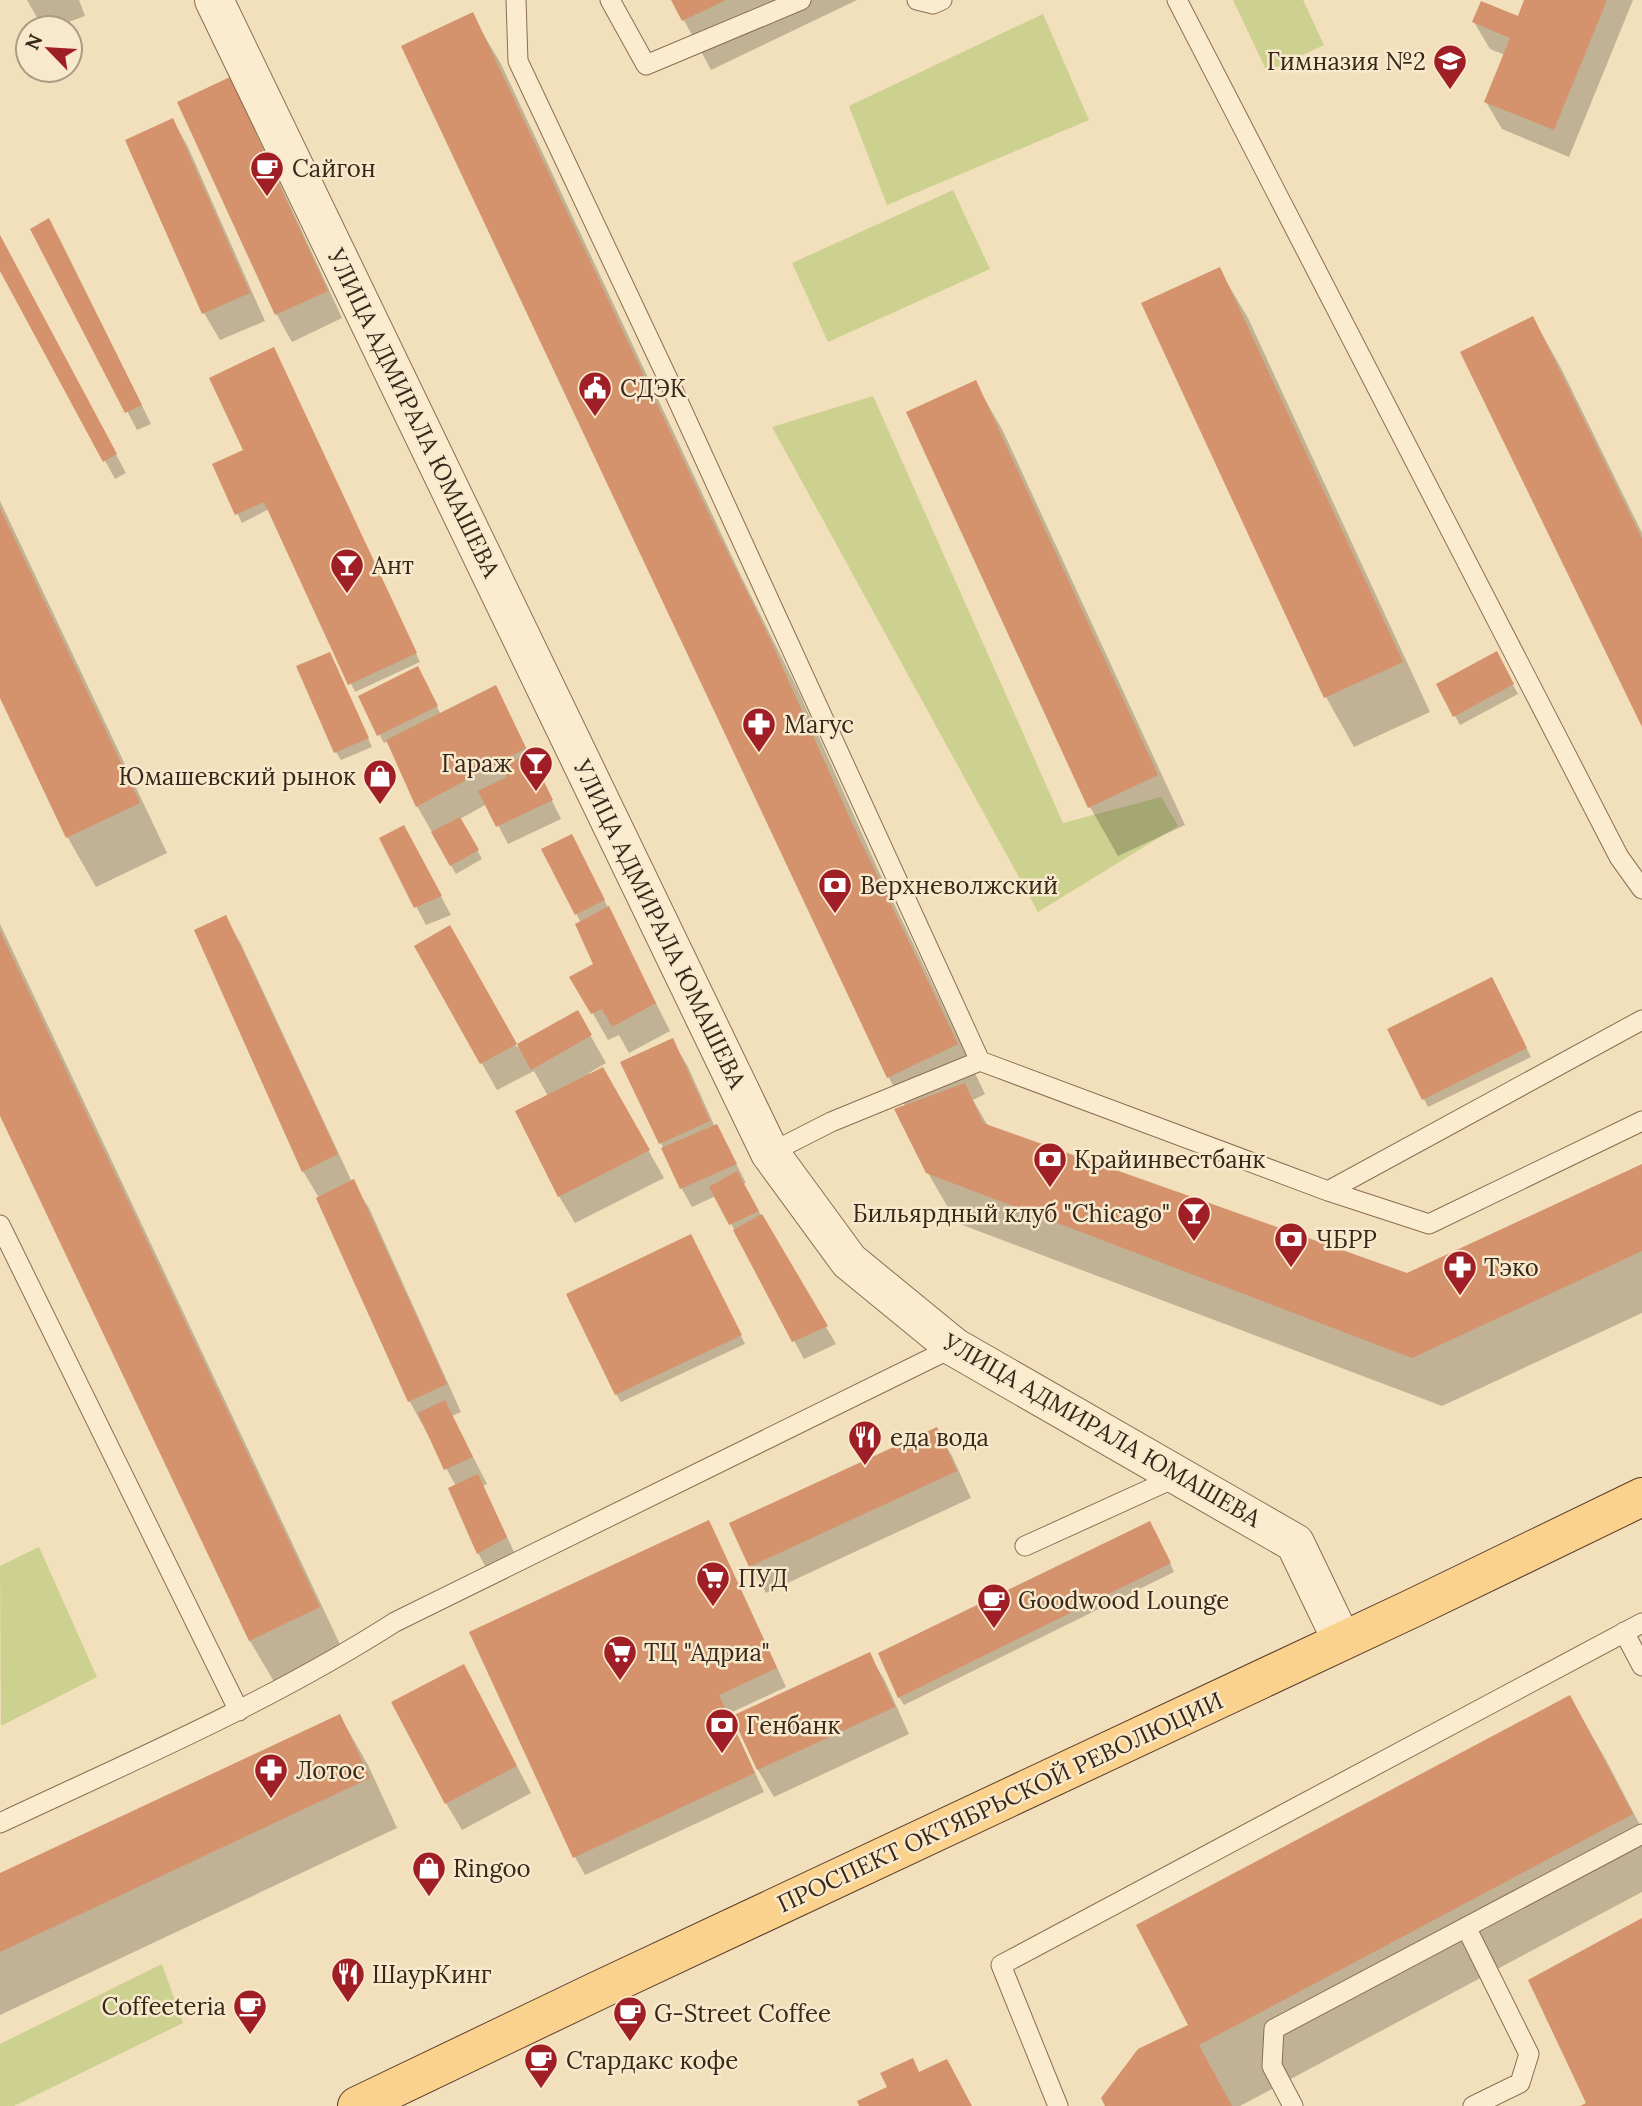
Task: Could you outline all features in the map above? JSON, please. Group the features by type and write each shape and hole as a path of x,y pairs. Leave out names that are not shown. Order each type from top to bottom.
{"main road":[{"name":"ПРОСПЕКТ ОКТЯБРЬСКОЙ РЕВОЛЮЦИИ","path":"358,2106 1642,1497"}],"street":[{"name":"УЛИЦА АДМИРАЛА ЮМАШЕВА","path":"214,0 770,1153 849,1261 954,1347 1295,1543 1342,1641"}],"lane":[{"path":"516,0 517,61 667,377 980,1061"},
{"path":"610,0 646,65 801,0"},
{"path":"917,0 933,4 942,0"},
{"path":"1177,0 1619,857 1642,889"},
{"path":"1328,1191 1642,1020"},
{"path":"770,1153 831,1122 980,1061 1328,1191 1429,1224 1642,1121"},
{"path":"0,1225 239,1711"},
{"path":"0,1823 239,1711 352,1650 395,1622 954,1347"},
{"path":"1025,1546 1179,1476"},
{"path":"1058,2106 1001,1965 1642,1623"},
{"path":"1624,1632 1642,1666"},
{"path":"1293,2106 1272,2066 1274,2029 1642,1834"},
{"path":"1466,1927 1529,2054 1520,2083 1473,2106"}],"green space":[{"path":"1233,0 1303,0 1324,45 1267,72"},
{"path":"1043,14 1089,120 887,205 849,106"},
{"path":"953,190 990,269 828,342 792,263"},
{"path":"873,396 1063,823 1161,797 1178,826 1038,912 772,427"},
{"path":"39,1547 97,1677 1,1726 0,1566"},
{"path":"162,1964 183,2023 14,2106 0,2106 0,2044"}],"building":[{"path":"671,0 726,0 682,21"},
{"path":"1524,0 1607,0 1554,130 1484,102 1510,38 1472,22 1481,1 1518,16"},
{"path":"473,12 958,1044 887,1078 401,46"},
{"path":"230,77 328,291 275,315 177,102"},
{"path":"173,118 250,293 202,314 125,140"},
{"path":"49,218 142,405 125,413 30,229"},
{"path":"0,235 117,454 103,462 0,271"},
{"path":"1220,267 1403,662 1324,698 1141,303"},
{"path":"1533,316 1642,539 1642,727 1460,352"},
{"path":"274,347 417,653 348,685 264,502 235,515 212,464 243,450 209,378"},
{"path":"976,380 1158,775 1088,808 906,412"},
{"path":"0,508 140,803 66,838 0,698"},
{"path":"1497,651 1514,684 1453,717 1436,684"},
{"path":"330,652 369,738 334,753 296,666"},
{"path":"418,666 438,706 377,736 358,696"},
{"path":"496,685 526,748 416,807 386,740"},
{"path":"530,753 553,800 496,827 478,791 507,777 502,767"},
{"path":"460,817 479,850 450,866 431,832"},
{"path":"404,825 442,896 414,908 379,838"},
{"path":"572,834 605,900 575,915 541,849"},
{"path":"609,906 656,1003 612,1027 602,1009 591,1014 569,977 593,964 575,924"},
{"path":"226,915 338,1154 302,1172 194,930"},
{"path":"450,925 517,1044 480,1064 414,946"},
{"path":"0,931 320,1607 249,1641 0,1116"},
{"path":"1492,977 1527,1048 1422,1100 1387,1029"},
{"path":"578,1010 592,1035 531,1070 517,1044"},
{"path":"673,1038 710,1121 659,1144 620,1062"},
{"path":"603,1067 650,1150 558,1197 515,1111"},
{"path":"965,1083 983,1123 1407,1273 1642,1164 1642,1251 1412,1358 926,1173 894,1109"},
{"path":"717,1124 737,1164 680,1189 661,1148"},
{"path":"737,1171 759,1211 729,1225 709,1187"},
{"path":"354,1179 447,1384 408,1402 316,1198"},
{"path":"762,1214 828,1326 792,1342 733,1230"},
{"path":"691,1234 742,1335 615,1395 566,1294"},
{"path":"445,1400 473,1457 444,1470 418,1413"},
{"path":"937,1427 957,1471 749,1567 729,1523"},
{"path":"478,1474 507,1537 477,1554 448,1488"},
{"name":"ТЦ \"Адриа\"","path":"709,1520 777,1668 719,1695 755,1773 573,1858 469,1632"},
{"path":"1150,1521 1171,1563 898,1698 878,1653"},
{"path":"870,1652 895,1707 757,1770 732,1716"},
{"path":"464,1664 517,1766 445,1804 391,1702"},
{"path":"1570,1695 1633,1814 1199,2045 1232,2106 1105,2106 1101,2098 1138,2049 1188,2025 1136,1925"},
{"path":"340,1714 370,1778 0,1952 0,1873"},
{"path":"1642,1918 1642,2106 1580,2106 1586,2103 1528,1980"},
{"path":"913,2058 919,2072 947,2059 972,2106 859,2106 857,2101 887,2087 880,2073"}],"place":[{"name":"Гимназия №2","path":"1450,91"},
{"name":"Сайгон","path":"267,198"},
{"name":"СДЭК","path":"595,418"},
{"name":"Ант","path":"347,595"},
{"name":"Магус","path":"759,754"},
{"name":"Гараж","path":"536,793"},
{"name":"Юмашевский рынок","path":"380,806"},
{"name":"Верхневолжский","path":"835,915"},
{"name":"Крайинвестбанк","path":"1050,1189"},
{"name":"Бильярдный клуб \"Chicago\"","path":"1194,1243"},
{"name":"ЧБРР","path":"1291,1269"},
{"name":"Тэко","path":"1460,1297"},
{"name":"еда вода","path":"865,1467"},
{"name":"ПУД","path":"713,1608"},
{"name":"Goodwood Lounge","path":"994,1630"},
{"name":"ТЦ \"Адриа\"","path":"620,1682"},
{"name":"Генбанк","path":"722,1755"},
{"name":"Лотос","path":"271,1800"},
{"name":"Ringoo","path":"429,1898"},
{"name":"ШаурКинг","path":"348,2004"},
{"name":"Coffeeteria","path":"250,2036"},
{"name":"G-Street Coffee","path":"630,2043"},
{"name":"Стардакс кофе","path":"541,2090"}]}
